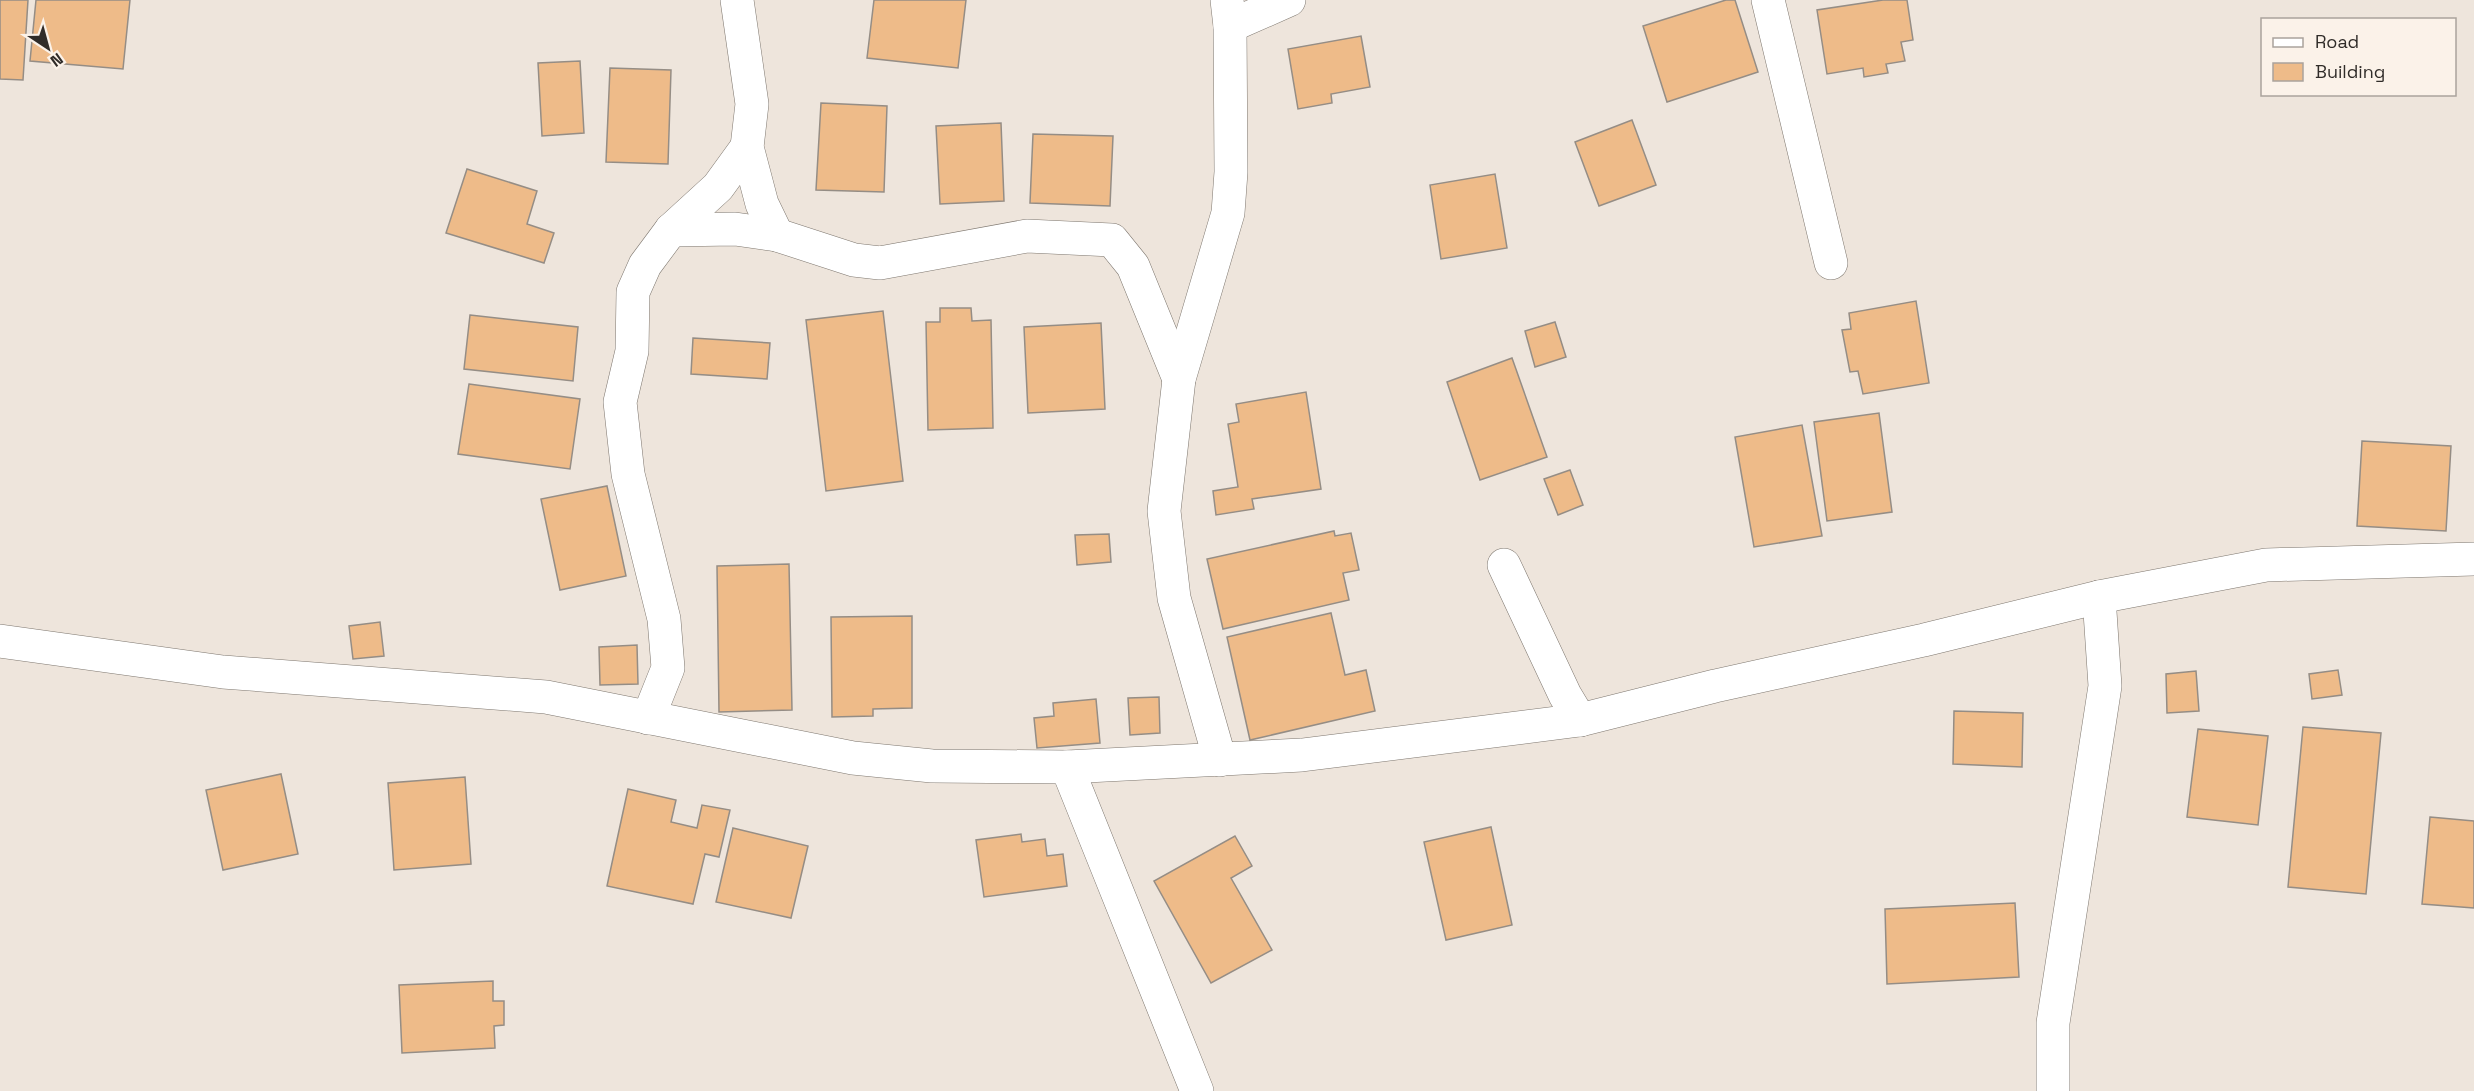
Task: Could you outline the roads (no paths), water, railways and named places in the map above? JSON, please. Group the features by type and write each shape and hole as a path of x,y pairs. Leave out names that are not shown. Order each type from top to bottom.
{"street":[{"path":"737,0 752,104 747,147 762,204 777,235"},
{"path":"1220,760 1174,597 1164,511 1179,379 1228,213 1231,172 1229,13 1289,0"},
{"path":"1768,0 1831,263"},
{"path":"648,718 668,668 664,619 628,474 620,402 632,351 633,292 645,265 670,230 718,187 747,147"},
{"path":"670,230 735,229 777,235 854,260 880,263 1027,236 1112,240 1133,266 1179,379"},
{"path":"0,641 222,672 546,697 854,758 932,766 1067,767 1302,755 1580,720 1715,686 1924,640 2099,597 2266,565 2474,560"},
{"path":"1504,565 1565,695 1580,720"},
{"path":"2053,1091 2053,1023 2105,686 2099,597"},
{"path":"1067,767 1197,1091"}]}
